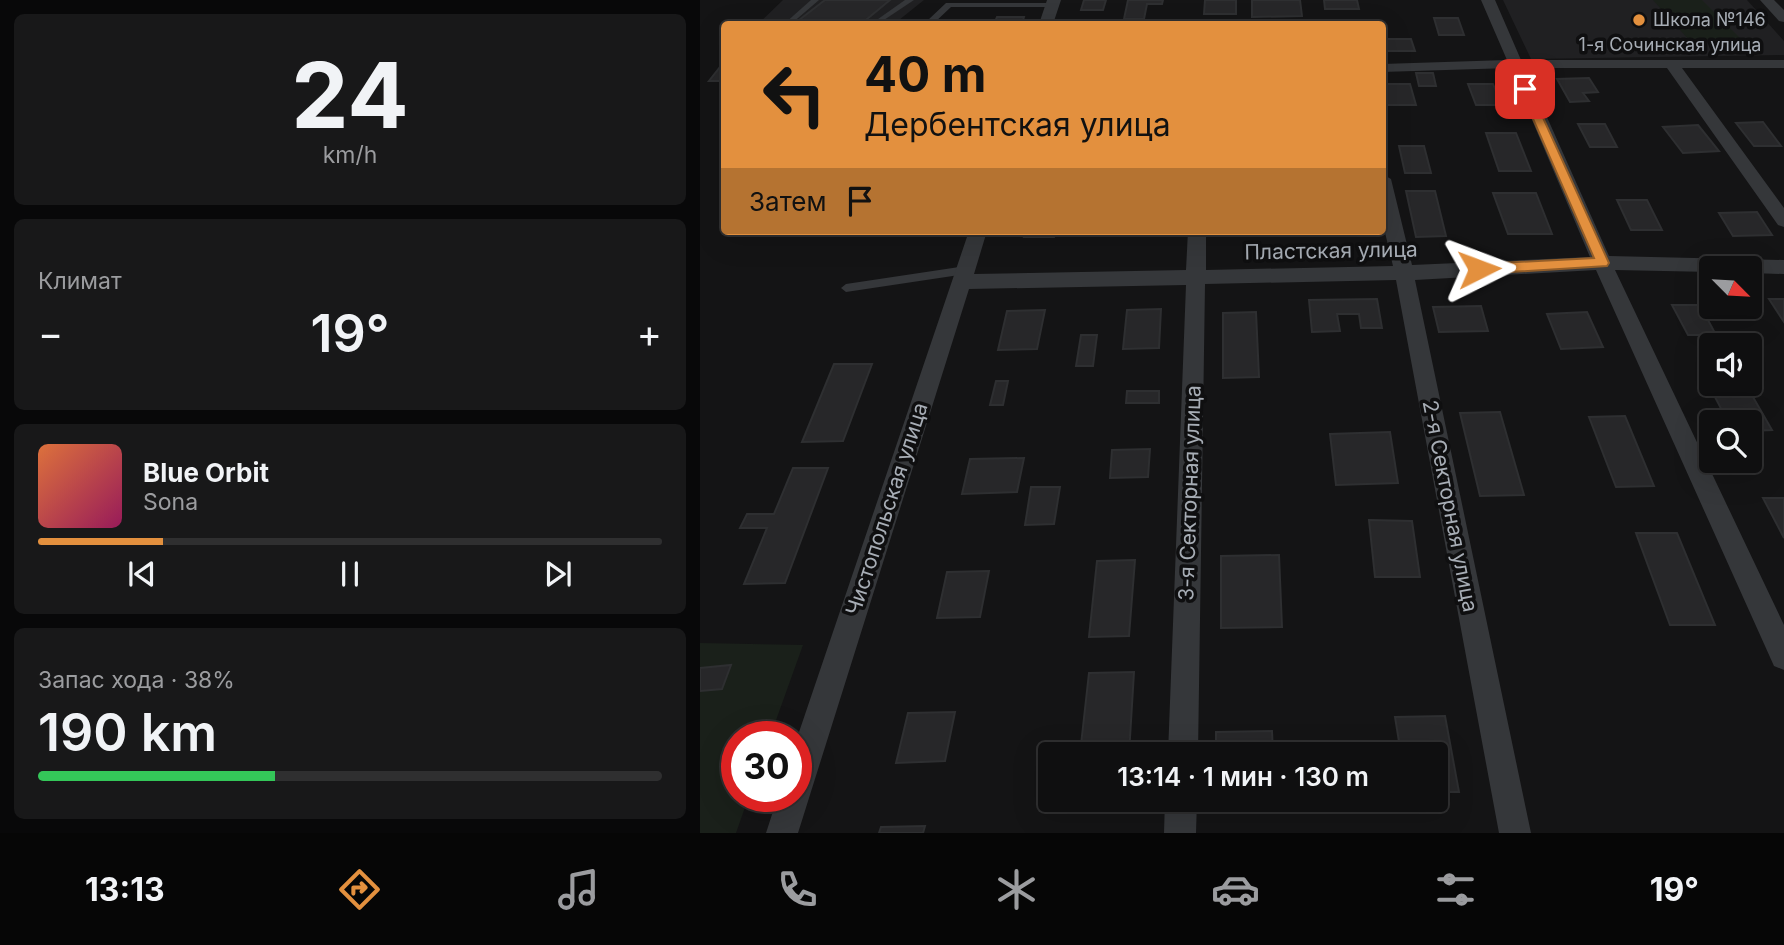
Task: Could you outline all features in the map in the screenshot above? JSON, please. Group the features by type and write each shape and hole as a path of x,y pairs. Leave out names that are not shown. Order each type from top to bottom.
{"street":[{"path":"1488,0 1602,263 1773,607 1784,656"},
{"path":"1767,0 1784,18"},
{"path":"1047,21 1053,3"},
{"name":"1-я Сочинская улица","path":"1386,68 1514,64 1784,64"},
{"path":"1672,65 1784,221"},
{"name":"2-я Секторная улица","path":"1386,196 1404,273 1515,833"},
{"name":"Чистопольская улица","path":"812,739 977,235"},
{"name":"3-я Секторная улица","path":"1183,742 1197,235"},
{"name":"Пластская улица","path":"964,276 1404,273 1602,263 1784,267"},
{"path":"782,833 788,812"},
{"path":"1180,833 1181,812"}],"lane":[{"path":"790,21 815,0"},
{"path":"878,21 910,0"},
{"path":"932,21 948,5 1053,3"},
{"path":"846,288 964,276"}],"shaded area":[{"path":"783,0 924,0 898,21 761,21"},
{"name":"Школа №146","path":"1503,0 1747,0 1784,41 1784,55 1531,59"},
{"path":"1653,0 1702,0 1740,38 1689,40"},
{"path":"700,643 803,645 776,721 721,721 721,812 743,812 736,833 700,833"}],"building":[{"path":"825,0 890,0 865,21 798,21"},
{"path":"1084,0 1106,0 1103,10 1081,10"},
{"path":"1128,0 1163,0 1162,4 1147,4 1144,19 1124,19"},
{"path":"1205,0 1236,0 1236,14 1204,14"},
{"path":"1252,0 1300,0 1302,16 1252,17"},
{"path":"1324,0 1357,0 1359,9 1325,9"},
{"path":"997,17 1024,17 1023,21 995,21"},
{"path":"1434,18 1458,18 1464,35 1439,35"},
{"path":"1386,39 1411,39 1415,51 1386,51"},
{"path":"721,66 721,81 709,81"},
{"path":"1416,73 1433,73 1436,86 1419,86"},
{"path":"1589,78 1598,92 1583,93 1589,101 1570,102 1557,79"},
{"path":"1386,84 1410,84 1416,105 1387,105"},
{"path":"1468,84 1493,84 1502,105 1476,105"},
{"path":"1763,122 1781,146 1754,146 1736,123"},
{"path":"1578,124 1605,124 1617,147 1590,147"},
{"path":"1698,125 1719,151 1683,153 1663,127"},
{"path":"1486,133 1516,133 1531,171 1499,171"},
{"path":"1399,146 1424,146 1431,173 1405,173"},
{"path":"1406,191 1435,191 1446,236 1416,237"},
{"path":"1493,193 1536,193 1552,234 1508,234"},
{"path":"1617,200 1647,200 1662,230 1631,230"},
{"path":"1757,212 1772,235 1733,236 1719,213"},
{"path":"1025,235 1054,235 1054,237 1024,237"},
{"path":"1377,299 1382,328 1361,328 1359,314 1337,314 1340,331 1312,332 1309,300"},
{"path":"1769,299 1784,299 1784,322"},
{"path":"1672,305 1699,305 1699,319 1707,319 1715,333 1688,335"},
{"path":"1481,306 1488,331 1439,332 1433,307"},
{"path":"1161,309 1159,348 1123,349 1127,310"},
{"path":"1045,310 1037,349 998,350 1007,311"},
{"path":"1256,312 1259,377 1223,378 1223,313"},
{"path":"1587,312 1603,347 1561,349 1547,314"},
{"path":"1081,335 1097,335 1093,366 1076,366"},
{"path":"834,364 872,364 843,441 802,442"},
{"path":"996,381 1008,381 1003,405 990,405"},
{"path":"1127,391 1159,391 1159,403 1126,403"},
{"path":"1715,397 1753,397 1760,410 1722,410"},
{"path":"1500,412 1524,495 1480,496 1460,413"},
{"path":"1762,413 1772,430 1762,430"},
{"path":"1625,416 1654,486 1616,487 1589,417"},
{"path":"1390,432 1398,483 1336,485 1330,434"},
{"path":"1150,449 1148,477 1110,478 1112,450"},
{"path":"1024,458 1017,492 962,494 970,459"},
{"path":"793,468 828,468 785,583 744,584 767,528 740,528 747,514 774,514"},
{"path":"1031,487 1060,487 1054,524 1025,525"},
{"path":"1763,498 1784,498 1784,538"},
{"path":"1369,520 1412,521 1420,577 1375,577"},
{"path":"1636,533 1677,533 1715,625 1670,625"},
{"path":"1279,555 1282,627 1221,628 1221,556"},
{"path":"1135,560 1129,636 1089,637 1097,561"},
{"path":"989,571 980,617 937,618 947,572"},
{"path":"731,665 722,689 700,691 700,668"},
{"path":"1134,672 1130,742 1081,742 1089,673"},
{"path":"955,712 945,761 896,763 908,713"},
{"path":"1445,716 1459,792 1448,792 1448,742 1399,742 1395,717"},
{"path":"1272,731 1272,742 1216,742 1216,732"},
{"path":"925,826 923,833 879,833 881,827"}],"place":[{"name":"Школа №146","path":"1639,20"}],"route":[{"path":"1479,269 1602,263 1525,89"}]}
